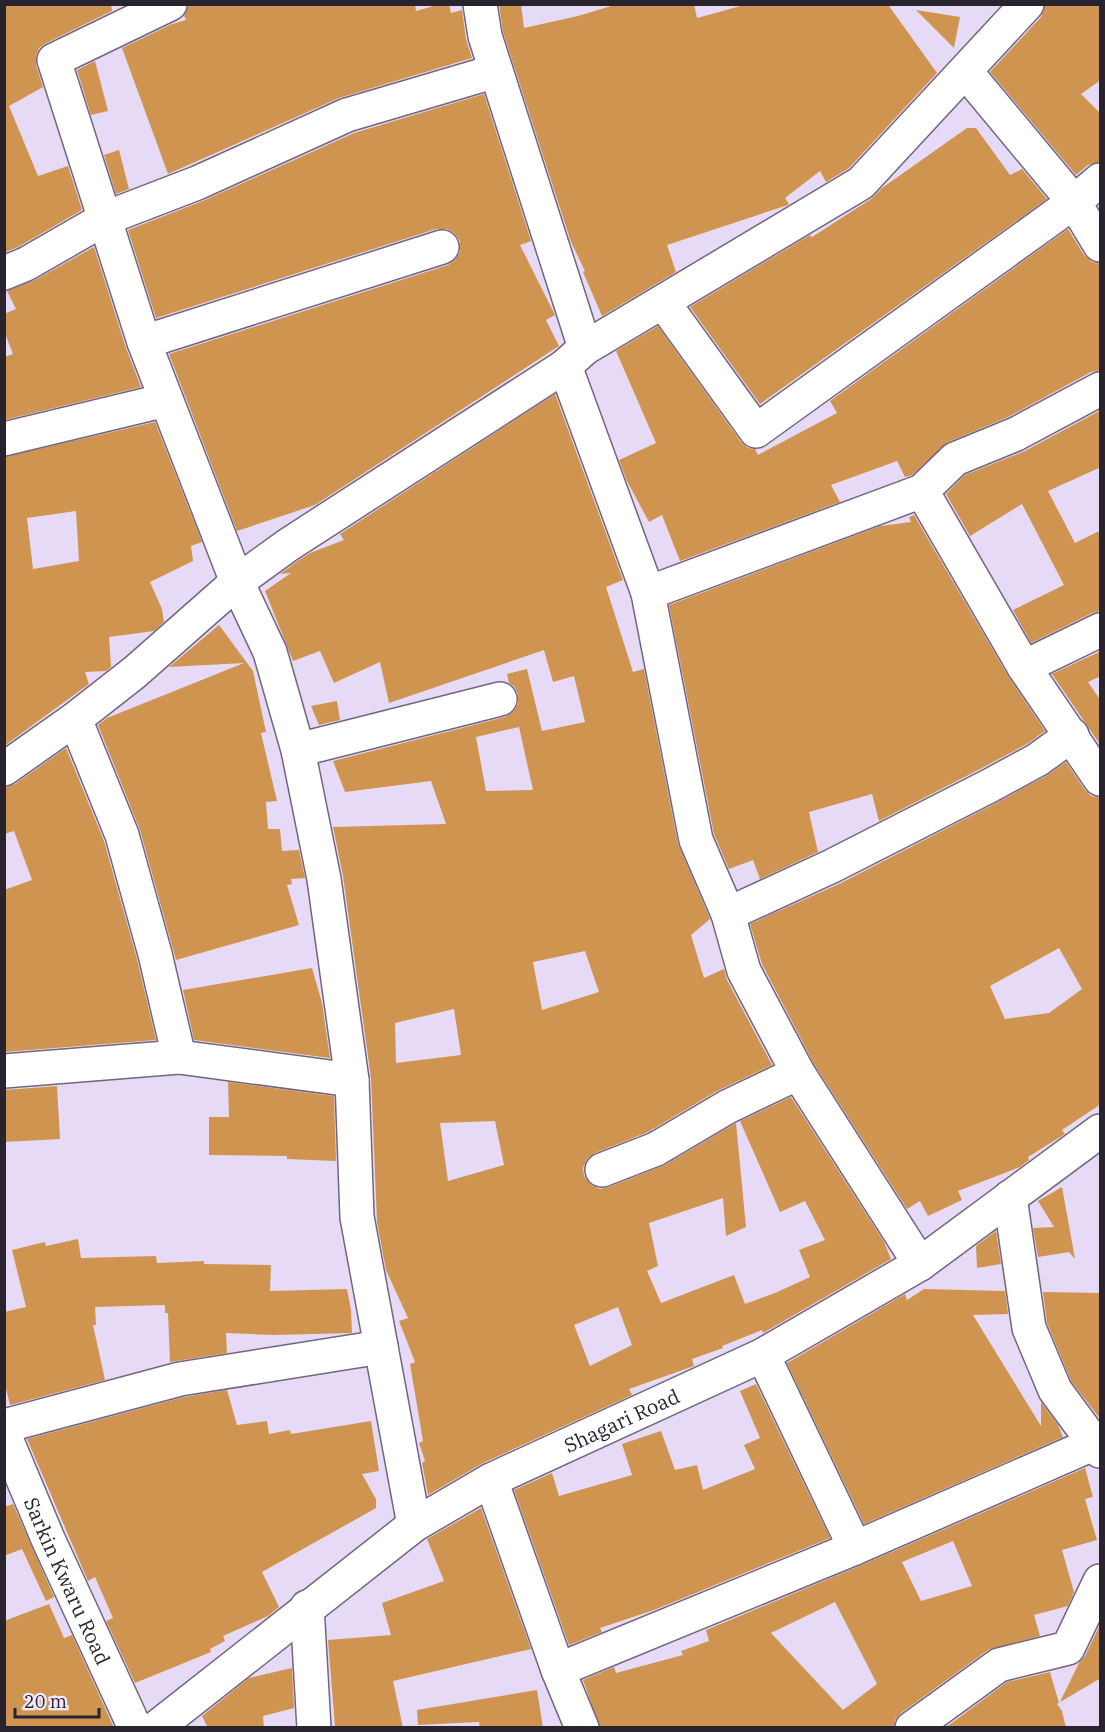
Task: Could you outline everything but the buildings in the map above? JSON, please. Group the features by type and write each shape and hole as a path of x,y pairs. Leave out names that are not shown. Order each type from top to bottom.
{"street":[{"path":"170,4 54,60 144,342 237,582 270,652 298,750 324,879 352,1080 357,1217 414,1525"},
{"path":"480,4 485,36 575,357 648,593 696,840 728,914 744,971 798,1073 920,1264"},
{"path":"7,758 75,719 135,672 237,582 288,545 575,357 861,183 1027,4"},
{"path":"4,273 26,264 106,218 197,183 347,115 496,71"},
{"path":"966,72 1074,202 1101,245"},
{"path":"663,302 756,431 1074,202 1101,180"},
{"path":"144,342 442,247"},
{"path":"648,593 922,491 955,459 1016,434 1101,389"},
{"path":"4,439 166,400"},
{"path":"922,491 1024,667 1101,779"},
{"path":"1024,667 1101,630"},
{"path":"298,750 500,699"},
{"path":"75,719 122,835 155,954 179,1056"},
{"path":"728,914 832,866 991,785 1037,760 1072,735"},
{"path":"4,1071 179,1056 352,1080"},
{"path":"602,1170 656,1149 727,1107 798,1073"},
{"name":"Shagari Road","path":"156,1728 414,1525 491,1480 763,1355 920,1264 1101,1131"},
{"path":"558,1670 1097,1447 1055,1389 1029,1328 1010,1197"},
{"path":"4,1426 180,1379 381,1347"},
{"path":"763,1355 855,1548"},
{"name":"Sarkin Kwaru Road","path":"4,1434 48,1539 135,1728"},
{"path":"491,1480 558,1670 582,1728"},
{"path":"912,1728 999,1665 1068,1648 1101,1581"},
{"path":"307,1608 314,1728"}]}
